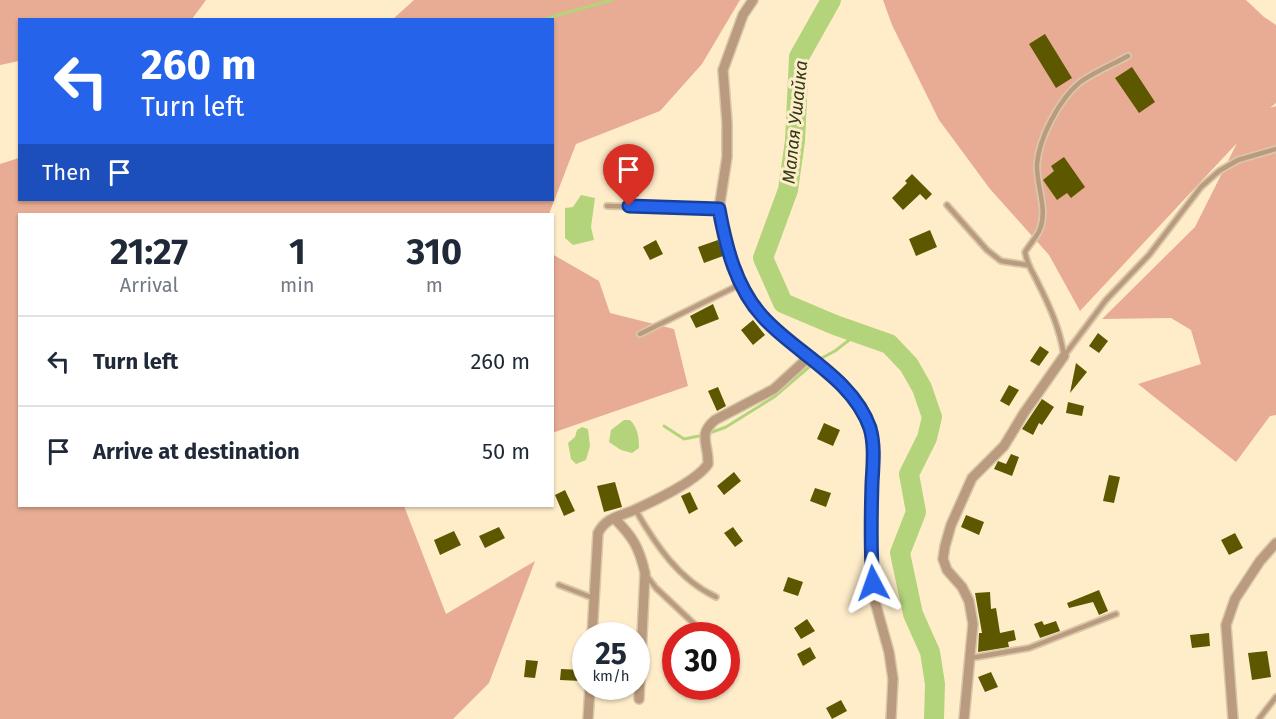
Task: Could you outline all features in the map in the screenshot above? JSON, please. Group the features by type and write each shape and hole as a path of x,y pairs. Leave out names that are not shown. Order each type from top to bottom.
{"street":[{"path":"753,0 743,15 723,70 727,123 726,157 719,209 722,227 739,285 761,316 779,334 810,356 854,400 870,428 873,452 871,568 874,598 889,652 892,679 891,719"},
{"path":"593,622 598,533 608,519 635,509 698,476 708,464 704,435 709,425 774,389 810,356"},
{"path":"964,719 973,624 969,601 962,587 947,570 944,559 951,525 972,478 1004,446 1064,356"},
{"path":"614,518 635,541 640,552 645,573 643,622"},
{"path":"1233,719 1226,625 1241,589 1260,561 1276,543"},
{"path":"588,719 589,700"}],"lane":[{"path":"1064,356 1052,311 1027,265 1025,252 1040,229 1042,219 1037,165 1041,138 1064,101 1080,83 1128,57"},
{"path":"1064,356 1106,300 1149,255 1201,187 1219,171 1238,160 1276,149"},
{"path":"947,205 987,250 1001,261 1027,265"},
{"path":"607,206 719,209"},
{"path":"640,334 739,285"},
{"path":"635,509 668,559 689,582 716,597"},
{"path":"645,573 657,588 692,622"},
{"path":"559,585 594,598"},
{"path":"970,658 1029,648 1116,614"},
{"path":"1259,719 1276,697"}],"shaded area":[{"path":"0,0 206,0 193,18 18,18 18,61 0,65"},
{"path":"414,0 740,0 702,64 660,111 576,144 549,213 18,213 18,507 404,507 446,614 535,561 489,683 453,719 0,719 0,164 18,158 18,201 554,201 554,18 394,18"},
{"path":"883,0 1246,0 1276,25 1276,103 1270,108 1276,106 1276,415 1270,416 1236,462 1138,384 1201,364 1191,330 1171,318 1102,319 1195,227 1237,143 1080,311 1049,255 990,189 939,120 892,25"},
{"path":"581,195 595,198 591,227 594,240 573,245 565,238 565,208 573,207"},
{"path":"554,255 599,281 610,313 674,329 688,386 554,432"},
{"path":"624,420 630,420 638,433 639,448 632,453 621,450 609,442 611,430"},
{"path":"582,427 588,429 590,446 586,460 576,464 571,459 568,443"}],"building":[{"path":"1045,34 1072,78 1056,88 1029,44"},
{"path":"1132,67 1155,102 1139,113 1115,78"},
{"path":"1064,157 1085,187 1071,198 1067,193 1057,200 1043,180 1054,171 1051,166"},
{"path":"912,174 932,194 926,200 920,194 903,210 892,198 907,183 905,181"},
{"path":"638,178 639,196 621,198 619,180"},
{"path":"930,230 937,247 916,256 909,239"},
{"path":"656,240 663,254 650,260 643,247"},
{"path":"718,240 723,256 704,263 698,247"},
{"path":"713,304 719,319 696,328 690,316"},
{"path":"753,320 765,335 753,345 741,330"},
{"path":"1098,333 1108,341 1099,353 1089,346"},
{"path":"1040,346 1049,352 1039,366 1030,361"},
{"path":"1076,363 1087,372 1070,393"},
{"path":"1009,385 1019,390 1009,406 1000,401"},
{"path":"718,387 726,406 717,411 708,391"},
{"path":"1042,399 1054,407 1042,425 1039,423 1033,435 1022,429"},
{"path":"1068,402 1084,406 1082,416 1066,413"},
{"path":"824,423 840,430 833,446 817,439"},
{"path":"1011,454 1019,457 1012,476 994,469 998,461 1006,464"},
{"path":"734,472 741,481 724,495 717,486"},
{"path":"1109,475 1120,477 1114,503 1103,501"},
{"path":"615,482 622,507 604,512 597,486"},
{"path":"815,488 831,493 826,507 810,501"},
{"path":"565,490 575,511 564,516 555,495"},
{"path":"690,492 698,509 689,514 681,496"},
{"path":"966,515 984,522 979,535 961,527"},
{"path":"499,527 505,538 485,548 479,536"},
{"path":"733,527 743,541 735,547 724,533"},
{"path":"454,531 461,545 440,555 434,540"},
{"path":"1235,533 1243,548 1229,555 1221,540"},
{"path":"788,577 803,582 798,596 783,591"},
{"path":"1099,590 1108,611 1099,615 1093,602 1069,608 1067,603"},
{"path":"990,592 991,609 996,608 1000,633 1014,630 1016,640 1008,642 1009,647 978,652 979,633 982,633 975,593"},
{"path":"807,619 815,631 801,639 794,628"},
{"path":"1042,621 1044,625 1056,621 1060,631 1040,638 1034,624"},
{"path":"1209,633 1210,646 1192,648 1190,635"},
{"path":"810,647 816,658 803,666 797,654"},
{"path":"1267,651 1271,677 1252,680 1248,653"},
{"path":"526,660 538,661 535,678 524,677"},
{"path":"561,669 572,670 572,681 560,680"},
{"path":"991,672 998,687 985,692 978,677"},
{"path":"841,700 847,711 832,719 826,708"}],"waterway":[{"path":"547,18 612,0"},
{"name":"Малая Ушайка","path":"831,0 799,57 795,141 788,190 763,258 783,303 889,344 909,365 922,388 932,417 927,438 909,474 916,512 900,553 913,614 930,652 935,684 934,719"},
{"path":"664,426 684,439 726,427 774,397 816,361 835,351 858,333"}],"route":[{"path":"629,206 719,209 739,285 753,305 779,334 810,356 854,400 870,428 873,452 870,540 873,583"}]}
